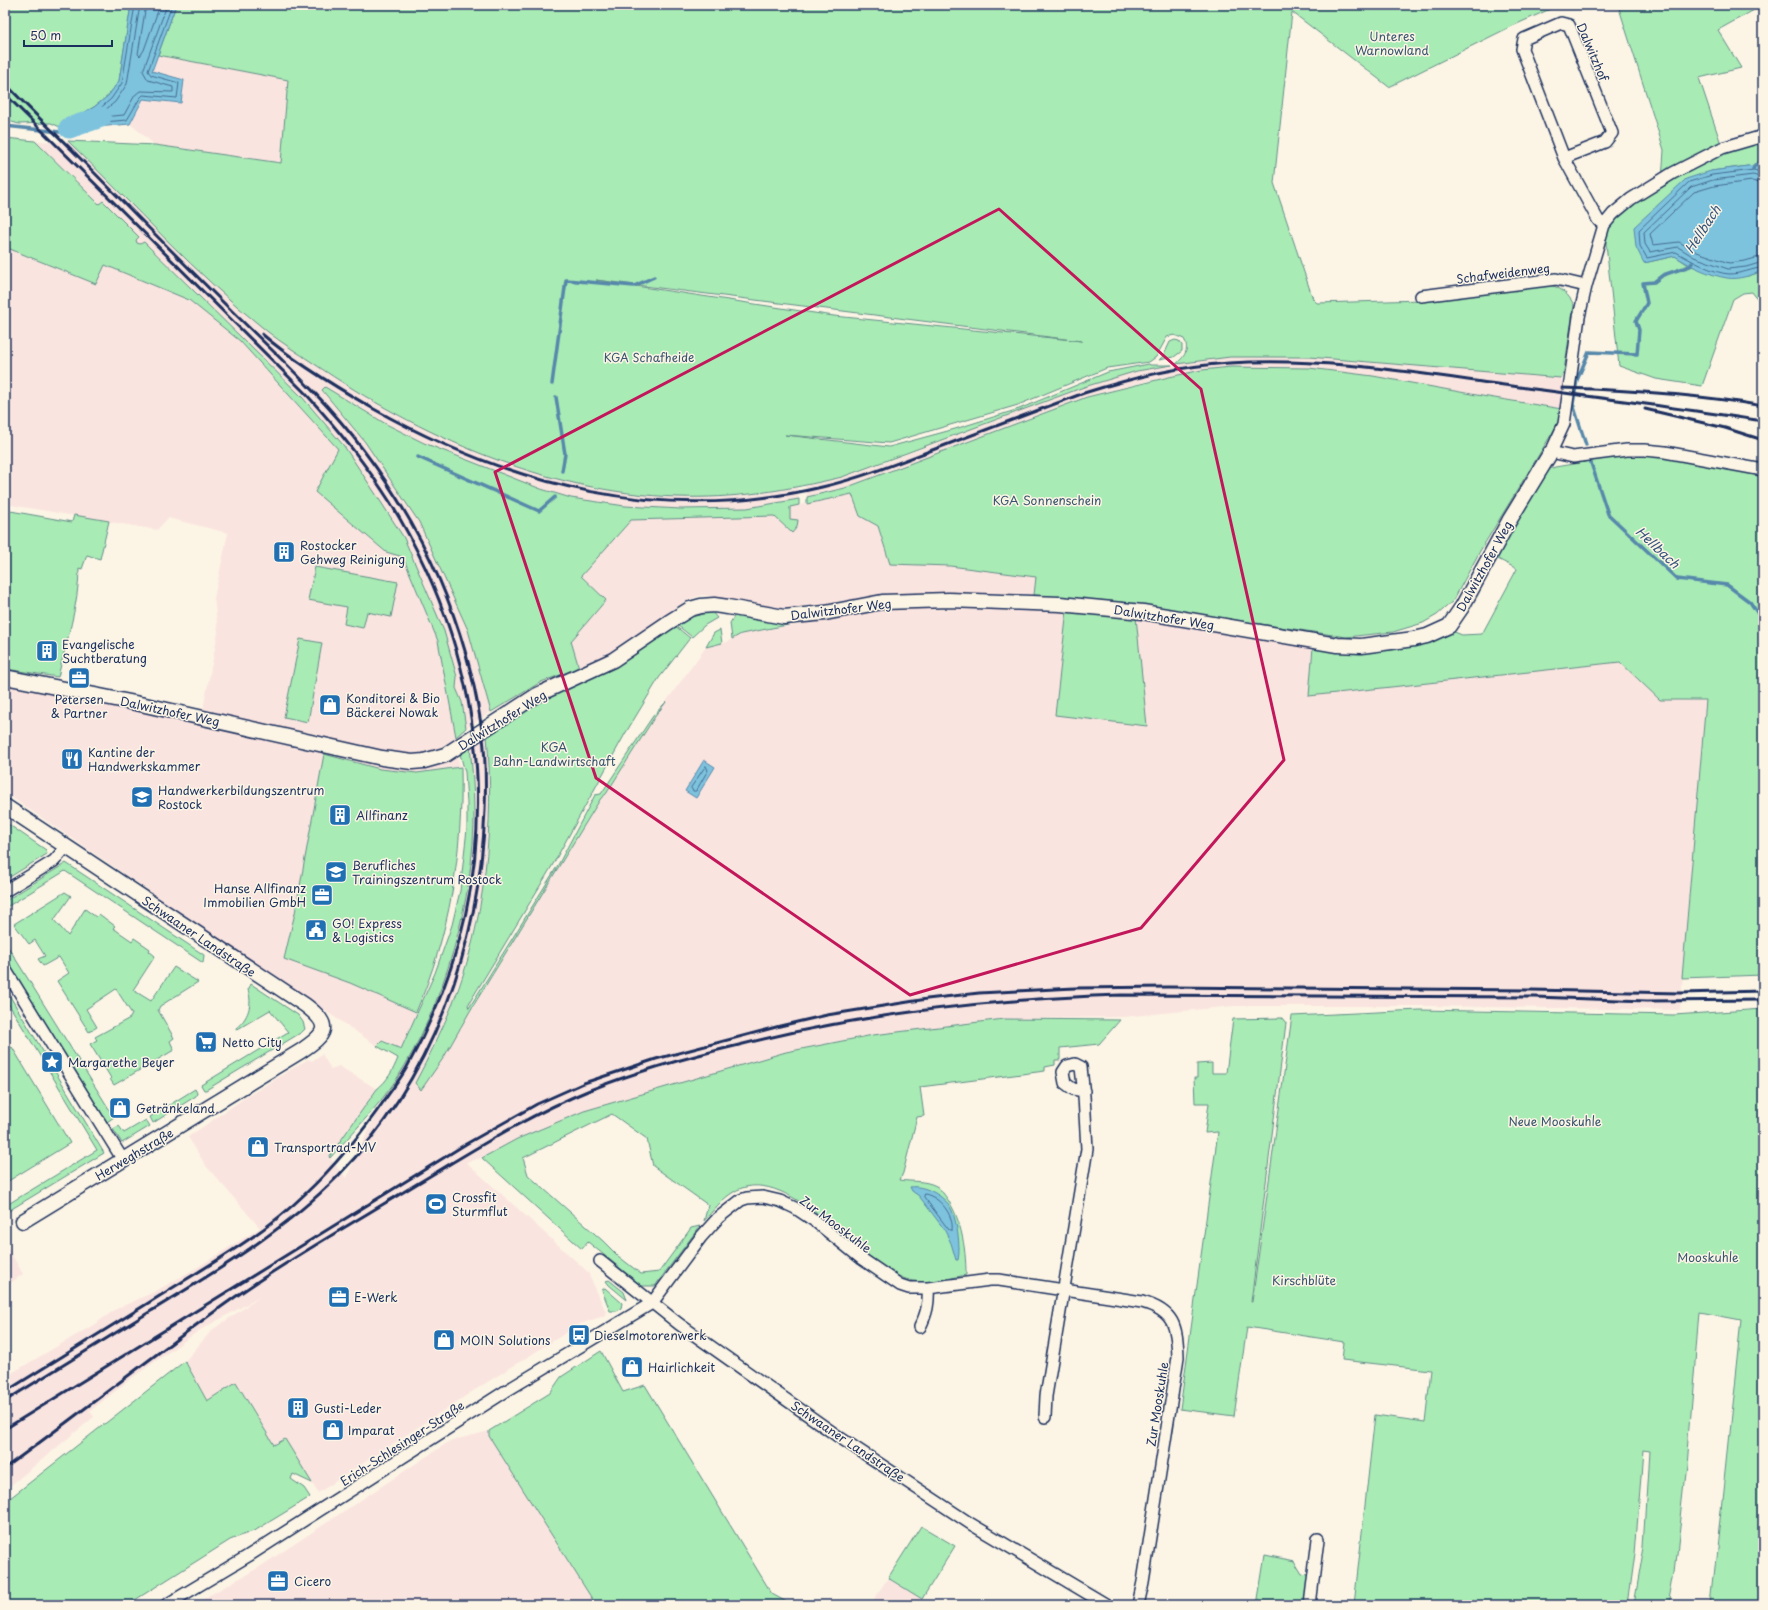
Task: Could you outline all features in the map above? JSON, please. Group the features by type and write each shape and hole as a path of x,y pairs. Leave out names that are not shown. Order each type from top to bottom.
{"street":[{"name":"Dalwitzhof","path":"1564,158 1605,142 1612,133 1570,25 1561,23 1524,39 1522,49 1564,158 1598,220 1604,225"},
{"path":"1586,286 1604,225 1613,214 1631,199 1673,173 1722,148 1763,136"},
{"name":"Schafweidenweg","path":"1422,296 1556,279 1586,286"},
{"name":"Dalwitzhofer Weg","path":"5,677 145,705 382,758 412,762 424,761 446,755 537,695 613,660 690,609 701,606 714,605 784,617 825,613 882,602 949,600 1028,602 1143,612 1337,645 1361,646 1388,644 1426,636 1449,626 1462,607 1509,521 1551,452 1562,430 1568,408 1579,317 1586,286"},
{"path":"1551,452 1573,457 1627,450 1645,450 1665,452 1763,470"},
{"name":"Schwaaner Landstraße","path":"5,806 305,1005 323,1022 323,1032"},
{"path":"5,891 54,861 66,847"},
{"path":"5,969 123,1160"},
{"name":"Herweghstraße","path":"24,1221 301,1051 318,1040 323,1032"},
{"path":"1045,1417 1046,1396 1087,1149 1084,1091"},
{"name":"Zur Mooskuhle","path":"652,1303 701,1237 718,1218 726,1210 741,1200 755,1197 780,1201 795,1208 816,1222 891,1281 909,1288 928,1288 990,1280 1064,1290 1154,1305 1169,1316 1177,1334 1178,1357 1143,1582 1138,1605"},
{"name":"Schwaaner Landstraße","path":"600,1261 679,1324 839,1437 971,1524 1107,1605"},
{"path":"920,1327 927,1314 929,1305 928,1288"},
{"name":"Erich-Schlesinger-Straße","path":"166,1605 248,1556 506,1391 652,1303"},
{"path":"1310,1605 1318,1539"}],"highlighted area":[{"path":"999,209 1201,389 1284,760 1141,928 910,995 596,778 495,472"}],"shaded area":[{"path":"158,55 288,80 281,163 155,145 130,124 143,99 181,103 152,72"},
{"path":"35,141 68,141 210,281 269,333 368,398 411,422 511,465 627,493 678,497 740,496 797,487 799,499 747,508 681,509 625,506 571,498 541,489 424,443 386,424 325,387 322,391 365,442 419,522 468,630 491,712 466,728 462,702 456,688 457,677 425,585 344,446 302,397 144,242 140,244 137,243 136,240 139,237 102,201 99,204"},
{"path":"5,247 96,284 105,265 189,299 240,341 338,449 403,557 438,641 456,737 450,752 457,757 461,767 462,799 460,830 450,904 441,945 416,1012 417,1016 401,1049 383,1041 377,1046 5,793 5,683 200,725 218,632 214,598 228,533 168,518 157,530 5,504"},
{"path":"1230,357 1309,357 1561,378 1564,384 1561,400 1562,409 1309,368 1231,367 1202,370 1139,383 1087,397 845,488 807,497 805,486 842,477 889,461 1084,387 1137,371 1200,360"},
{"path":"852,494 860,516 878,526 890,564 950,566 1037,577 1034,595 949,592 878,598 819,608 784,610 702,595 687,600 616,651 579,668 571,641 606,600 581,576 631,520 774,516 792,533 798,520 790,519 790,507"},
{"path":"912,609 1067,610 1109,613 1313,647 1310,696 1620,662 1660,700 1707,700 1680,1010 1423,1006 1234,1006 1123,1017 1004,1019 873,1035 786,1052 584,1111 517,1139 482,1158 466,1162 588,1272 606,1312 604,1316 580,1324 467,1395 318,1493 285,1439 274,1445 236,1382 207,1401 185,1361 212,1330 260,1297 200,1330 132,1378 90,1411 94,1417 5,1490 5,1377 95,1324 116,1309 154,1292 260,1228 206,1166 188,1137 246,1097 308,1059 312,1061 322,1054 331,1069 339,1066 377,1089 329,1157 346,1178 384,1096 406,1064 428,1018 446,974 457,936 468,883 474,833 470,746 487,736 490,807 483,888 469,951 453,1002 416,1083 444,1057 470,1011 601,798 606,794 654,718 706,647 727,642 741,634 880,611"},
{"path":"8,1248 23,1274 5,1287 5,1249"},
{"path":"601,1351 623,1392 645,1385 772,1594 792,1605 192,1605 258,1568 450,1441 489,1431 550,1393 561,1377"},
{"path":"888,1578 931,1605 870,1605"}],"green space":[{"path":"5,5 131,5 119,81 108,96 94,107 60,127 51,123 19,124 5,120"},
{"path":"176,5 1559,5 1508,28 1389,87 1292,12 1274,183 1313,299 1317,303 1422,300 1549,285 1553,286 1564,292 1574,305 1564,371 1561,378 1309,357 1230,357 1176,364 1184,356 1186,343 1184,339 1174,335 1167,337 1156,357 1149,362 1107,368 1018,405 889,443 785,435 889,447 955,429 1019,409 1108,372 1149,364 1172,365 1137,371 1084,387 842,477 781,490 720,497 678,497 629,493 581,485 533,472 486,456 441,436 354,390 290,348 241,310 190,263 68,141 155,145 281,163 288,80 158,55","holes":["596,280 1077,340 834,316"]},
{"path":"1618,5 1763,5 1718,30 1741,68 1699,78 1722,147 1763,136 1763,169 1755,165 1711,171 1644,263 1675,256 1690,266 1748,276 1763,271 1763,306 1752,292 1743,293 1733,299 1702,386 1656,379 1619,366 1604,225 1662,180 1664,150"},
{"path":"5,138 35,141 99,204 103,201 139,237 136,240 137,243 140,244 144,242 302,397 344,446 404,538 444,631 457,677 456,688 462,702 466,728 456,737 438,641 403,557 386,552 315,492 338,449 240,341 189,300 105,265 96,284 5,247"},
{"path":"1175,340 1179,341 1182,345 1182,351 1174,357 1159,360 1164,355 1170,342"},
{"name":"KGA Sonnenschein","path":"1231,367 1309,368 1373,376 1562,409 1559,422 1480,551 1453,601 1437,615 1423,623 1393,632 1346,637 1110,601 1034,595 1036,577 950,566 890,564 878,526 860,516 852,494 807,504 807,497 845,488 1087,397 1202,370"},
{"path":"325,387 386,424 424,443 541,489 571,498 625,506 681,509 747,508 799,499 799,505 790,507 790,519 798,520 797,527 792,533 774,516 631,520 581,576 606,600 571,641 579,668 541,682 491,712 468,630 419,522 365,442 322,390"},
{"path":"1653,454 1763,476 1763,975 1682,978 1706,700 1660,700 1620,662 1309,696 1313,647 1350,652 1373,651 1409,647 1432,641 1452,631 1462,635 1482,634 1517,569 1496,558 1544,471 1555,467 1621,456"},
{"path":"5,510 72,522 74,515 109,521 100,559 87,555 82,569 79,568 77,596 72,623 58,677 6,669 8,649 5,647"},
{"path":"315,567 398,582 391,617 367,612 363,628 344,624 347,607 308,600"},
{"path":"1067,610 1136,617 1147,726 1055,715"},
{"path":"712,612 717,618 705,625 692,637 677,625 695,615"},
{"path":"735,615 798,623 741,634 732,639 730,623"},
{"name":"KGA Bahn-Landwirtschaft","path":"674,625 690,638 659,678 625,734 552,866 468,1005 469,1008 558,865 595,795 601,794 653,716 666,702 654,718 606,794 601,798 470,1011 444,1057 421,1090 415,1083 453,1003 473,940 480,906 485,872 490,802 487,736 542,698"},
{"path":"720,630 722,643 706,647 714,633"},
{"path":"300,639 322,643 308,722 284,717"},
{"path":"470,746 474,810 473,844 469,879 462,915 442,985 429,1019 396,1080 373,1110 330,1158 329,1157 377,1089 387,1079 394,1067 398,1058 377,1046 382,1041 401,1049 435,973 452,925 460,891 467,829 465,772 460,754"},
{"path":"324,754 380,769 417,773 461,767 460,831 452,892 438,953 416,1012 350,983 284,959 295,913"},
{"path":"5,822 46,850 47,854 5,880"},
{"path":"66,863 204,955 203,963 65,871 5,908 5,901"},
{"path":"65,892 71,896 54,920 68,936 85,909 96,917 99,914 115,926 113,928 132,941 134,938 150,949 149,951 155,956 133,990 151,1001 174,967 198,982 160,1006 158,1010 174,1038 170,1041 174,1050 114,1085 90,1044 97,1040 95,1037 130,1018 132,1014 116,989 86,1009 97,1027 89,1032 57,981 69,973 59,957 43,966 38,959 45,956 35,940 29,944 14,924"},
{"path":"5,942 114,1117 107,1122 5,957"},
{"path":"251,984 298,1015 303,1022 305,1029 204,1090 201,1085 288,1032 270,1010 236,1030 236,1028 244,1020 250,1006 248,990"},
{"path":"5,988 104,1153 5,1213 5,1206 97,1150 5,998"},
{"path":"1763,1009 1763,1605 1711,1605 1741,1320 1699,1312 1687,1464 1675,1572 1669,1605 1634,1605 1644,1546 1650,1452 1643,1451 1635,1553 1628,1605 1354,1605 1375,1415 1425,1422 1431,1370 1342,1360 1344,1342 1247,1327 1234,1416 1180,1409 1218,1132 1205,1133 1209,1103 1195,1103 1194,1078 1197,1078 1197,1064 1212,1063 1212,1073 1226,1073 1233,1019 1282,1018 1286,1023 1252,1302 1292,1016 1420,1010 1674,1015"},
{"path":"1004,1019 1120,1020 1099,1044 1060,1048 1060,1060 1055,1060 1055,1065 1045,1067 1045,1071 920,1087 924,1116 917,1117 900,1180 932,1184 939,1188 949,1202 958,1221 961,1232 965,1253 966,1275 927,1282 903,1278 885,1268 820,1216 797,1200 774,1189 752,1186 732,1193 721,1202 704,1221 708,1205 653,1166 647,1139 612,1114 523,1158 528,1175 618,1256 641,1274 659,1272 691,1228 700,1226 655,1286 642,1286 588,1242 582,1249 482,1158 517,1139 584,1111 786,1052 873,1035"},
{"path":"12,1047 70,1143 5,1183 5,1051"},
{"path":"195,1089 197,1093 196,1096 153,1123 150,1117"},
{"path":"146,1120 150,1126 122,1143 113,1129 119,1126 124,1133"},
{"path":"609,1280 624,1292 627,1300 609,1285 606,1281"},
{"path":"605,1288 622,1303 621,1308 617,1311 610,1311 602,1290"},
{"path":"601,1351 623,1392 645,1385 772,1594 792,1605 596,1605 489,1436 489,1431 550,1393 561,1377"},
{"path":"185,1361 207,1401 236,1382 274,1445 285,1439 312,1483 293,1474 291,1479 304,1488 310,1497 256,1530 230,1540 127,1605 5,1605 5,1502"},
{"path":"921,1526 955,1546 922,1599 888,1578"},
{"path":"1265,1555 1294,1561 1302,1574 1307,1575 1309,1578 1307,1605 1257,1605"}],"water":[{"path":"131,5 176,5 152,71 184,80 181,103 143,99 130,124 74,129 72,119 94,107 108,96 119,81"},
{"path":"1755,165 1763,169 1763,271 1745,277 1731,278 1720,277 1693,267 1675,256 1644,263 1636,247 1634,227 1686,179 1711,171"},
{"path":"704,760 715,767 696,798 685,791"},
{"path":"910,1187 920,1187 931,1191 941,1197 949,1205 952,1210 958,1232 958,1260 956,1260 951,1243 944,1229 919,1196 912,1191"}],"waterway":[{"path":"69,128 101,117"},
{"path":"5,126 60,132 69,128"},
{"name":"Hellbach","path":"1753,169 1755,165 1763,162"},
{"name":"Hellbach","path":"1586,445 1573,404 1577,380 1589,352 1637,354 1639,330 1636,321 1647,303 1643,283 1654,282 1663,275 1690,266 1692,263"},
{"path":"552,384 566,280 634,286 654,277"},
{"path":"556,397 565,454 562,471"},
{"path":"418,457 539,511 555,497"},
{"name":"Hellbach","path":"1591,463 1608,514 1677,579 1727,585 1750,602 1763,621"}],"railway":[{"path":"5,83 173,253 319,397 350,433 386,482 406,513 440,580 465,651 474,687 483,735 486,789 481,860 473,910 462,959 446,1006 425,1052 401,1096 372,1137 338,1176 295,1215 273,1232 200,1281 5,1401"},
{"path":"5,94 305,393 371,473 390,502 426,570 453,639 470,710 477,782 475,854 463,926 440,997 405,1071 358,1136 338,1160 305,1194 256,1235 5,1392"},
{"path":"262,334 301,364 372,408 425,436 479,459 534,478 590,491 646,500 704,502 763,498 822,487 879,470 1084,393 1174,370 1229,363 1296,362 1363,367 1763,421"},
{"path":"1562,388 1663,393 1713,398 1763,406"},
{"path":"1645,409 1725,428 1763,440"},
{"path":"5,1429 466,1144 537,1104 584,1083 656,1059 780,1026 827,1015 927,999 979,993 1075,988 1168,987 1531,990 1680,993 1763,991"},
{"path":"5,1468 177,1339 257,1282 479,1147 522,1122 590,1090 663,1065 701,1054 833,1024 881,1016 976,1004 1073,997 1121,995 1535,997 1647,1001 1763,1000"}],"place":[{"name":"Rostocker Gehweg Reinigung","path":"284,552"},
{"name":"Evangelische Suchtberatung","path":"47,651"},
{"name":"Petersen & Partner","path":"79,678"},
{"name":"Konditorei & Bio Bäckerei Nowak","path":"330,705"},
{"name":"Kantine der Handwerkskammer","path":"72,759"},
{"name":"Handwerkerbildungszentrum Rostock","path":"142,797"},
{"name":"Allfinanz","path":"340,815"},
{"name":"Berufliches Trainingszentrum Rostock","path":"336,872"},
{"name":"Hanse Allfinanz Immobilien GmbH","path":"322,895"},
{"name":"GO! Express & Logistics","path":"316,930"},
{"name":"Netto City","path":"206,1042"},
{"name":"Margarethe Beyer","path":"52,1062"},
{"name":"Getränkeland","path":"120,1108"},
{"name":"Transportrad-MV","path":"258,1147"},
{"name":"Crossfit Sturmflut","path":"436,1204"},
{"name":"E-Werk","path":"339,1297"},
{"name":"Dieselmotorenwerk","path":"579,1335"},
{"name":"MOIN Solutions","path":"444,1340"},
{"name":"Hairlichkeit","path":"632,1367"},
{"name":"Gusti-Leder","path":"298,1408"},
{"name":"Imparat","path":"333,1430"},
{"name":"Cicero","path":"278,1581"}],"park label":[{"name":"Unteres Warnowland","path":"1392,43"},
{"name":"KGA Schafheide","path":"649,357"},
{"name":"Neue Mooskuhle","path":"1555,1121"},
{"name":"Mooskuhle","path":"1708,1257"},
{"name":"Kirschblüte","path":"1304,1280"}]}
